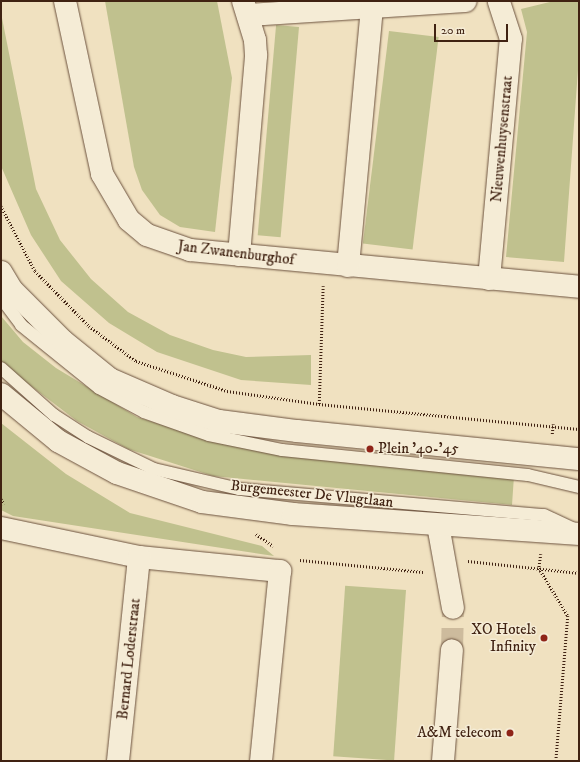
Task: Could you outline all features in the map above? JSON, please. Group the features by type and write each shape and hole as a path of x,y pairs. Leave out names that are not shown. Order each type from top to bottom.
{"street":[{"name":"Jan Zwanenburghof","path":"65,1 94,147 114,198 129,220 147,235 170,246 239,255 579,287"},
{"path":"239,255 256,54 246,8 350,5 372,7 466,1"},
{"name":"Nieuwenhuysenstraat","path":"490,278 511,39 498,1"},
{"path":"348,266 372,7"},
{"path":"1,272 12,290 63,342 110,379 172,406 219,421 289,430 579,459"},
{"name":"Burgemeester De Vlugtlaan","path":"1,394 58,441 117,473 202,502 292,514 438,525 579,533"},
{"path":"438,525 448,567 453,608"},
{"path":"3,532 139,557 287,565 261,761"},
{"name":"Bernard Loderstraat","path":"118,761 139,557"},
{"path":"443,761 452,650"}],"lane":[{"path":"1,298 21,325 63,362 100,388 144,412 209,435 282,450 528,475 579,487"},
{"name":"Burgemeester De Vlugtlaan","path":"1,368 54,415 88,437 154,469 239,489 544,515 579,533"}],"path":[{"path":"1,206 35,271 90,326 136,361 227,391 319,404 579,429"},
{"path":"319,404 324,264"},
{"path":"287,565 327,565 410,572 478,561 579,573"},
{"path":"539,568 568,616 556,761"}],"green space":[{"path":"105,1 217,1 232,78 215,232 180,227 160,215 142,190 134,167"},
{"path":"554,1 579,1 579,56 564,262 506,257 527,32 521,9"},
{"path":"1,13 36,189 60,240 91,279 128,312 170,335 213,350 246,357 311,355 311,385 241,380 157,352 109,323 61,281 31,235 1,166"},
{"path":"276,25 299,27 281,237 258,235"},
{"path":"389,31 439,37 413,249 363,243"},
{"path":"1,316 23,342 56,368 137,417 220,443 514,476 512,505 213,476 128,449 77,421 6,367 1,360"},
{"path":"1,423 66,474 130,513 262,546 274,556 13,516 1,510"},
{"path":"345,586 406,590 394,761 333,756"}],"tunnel":[{"path":"452,650 453,608"}],"place":[{"name":"Plein '40-'45","path":"370,449"},
{"name":"XO Hotels Infinity","path":"544,638"},
{"name":"A&M telecom","path":"510,733"}]}
